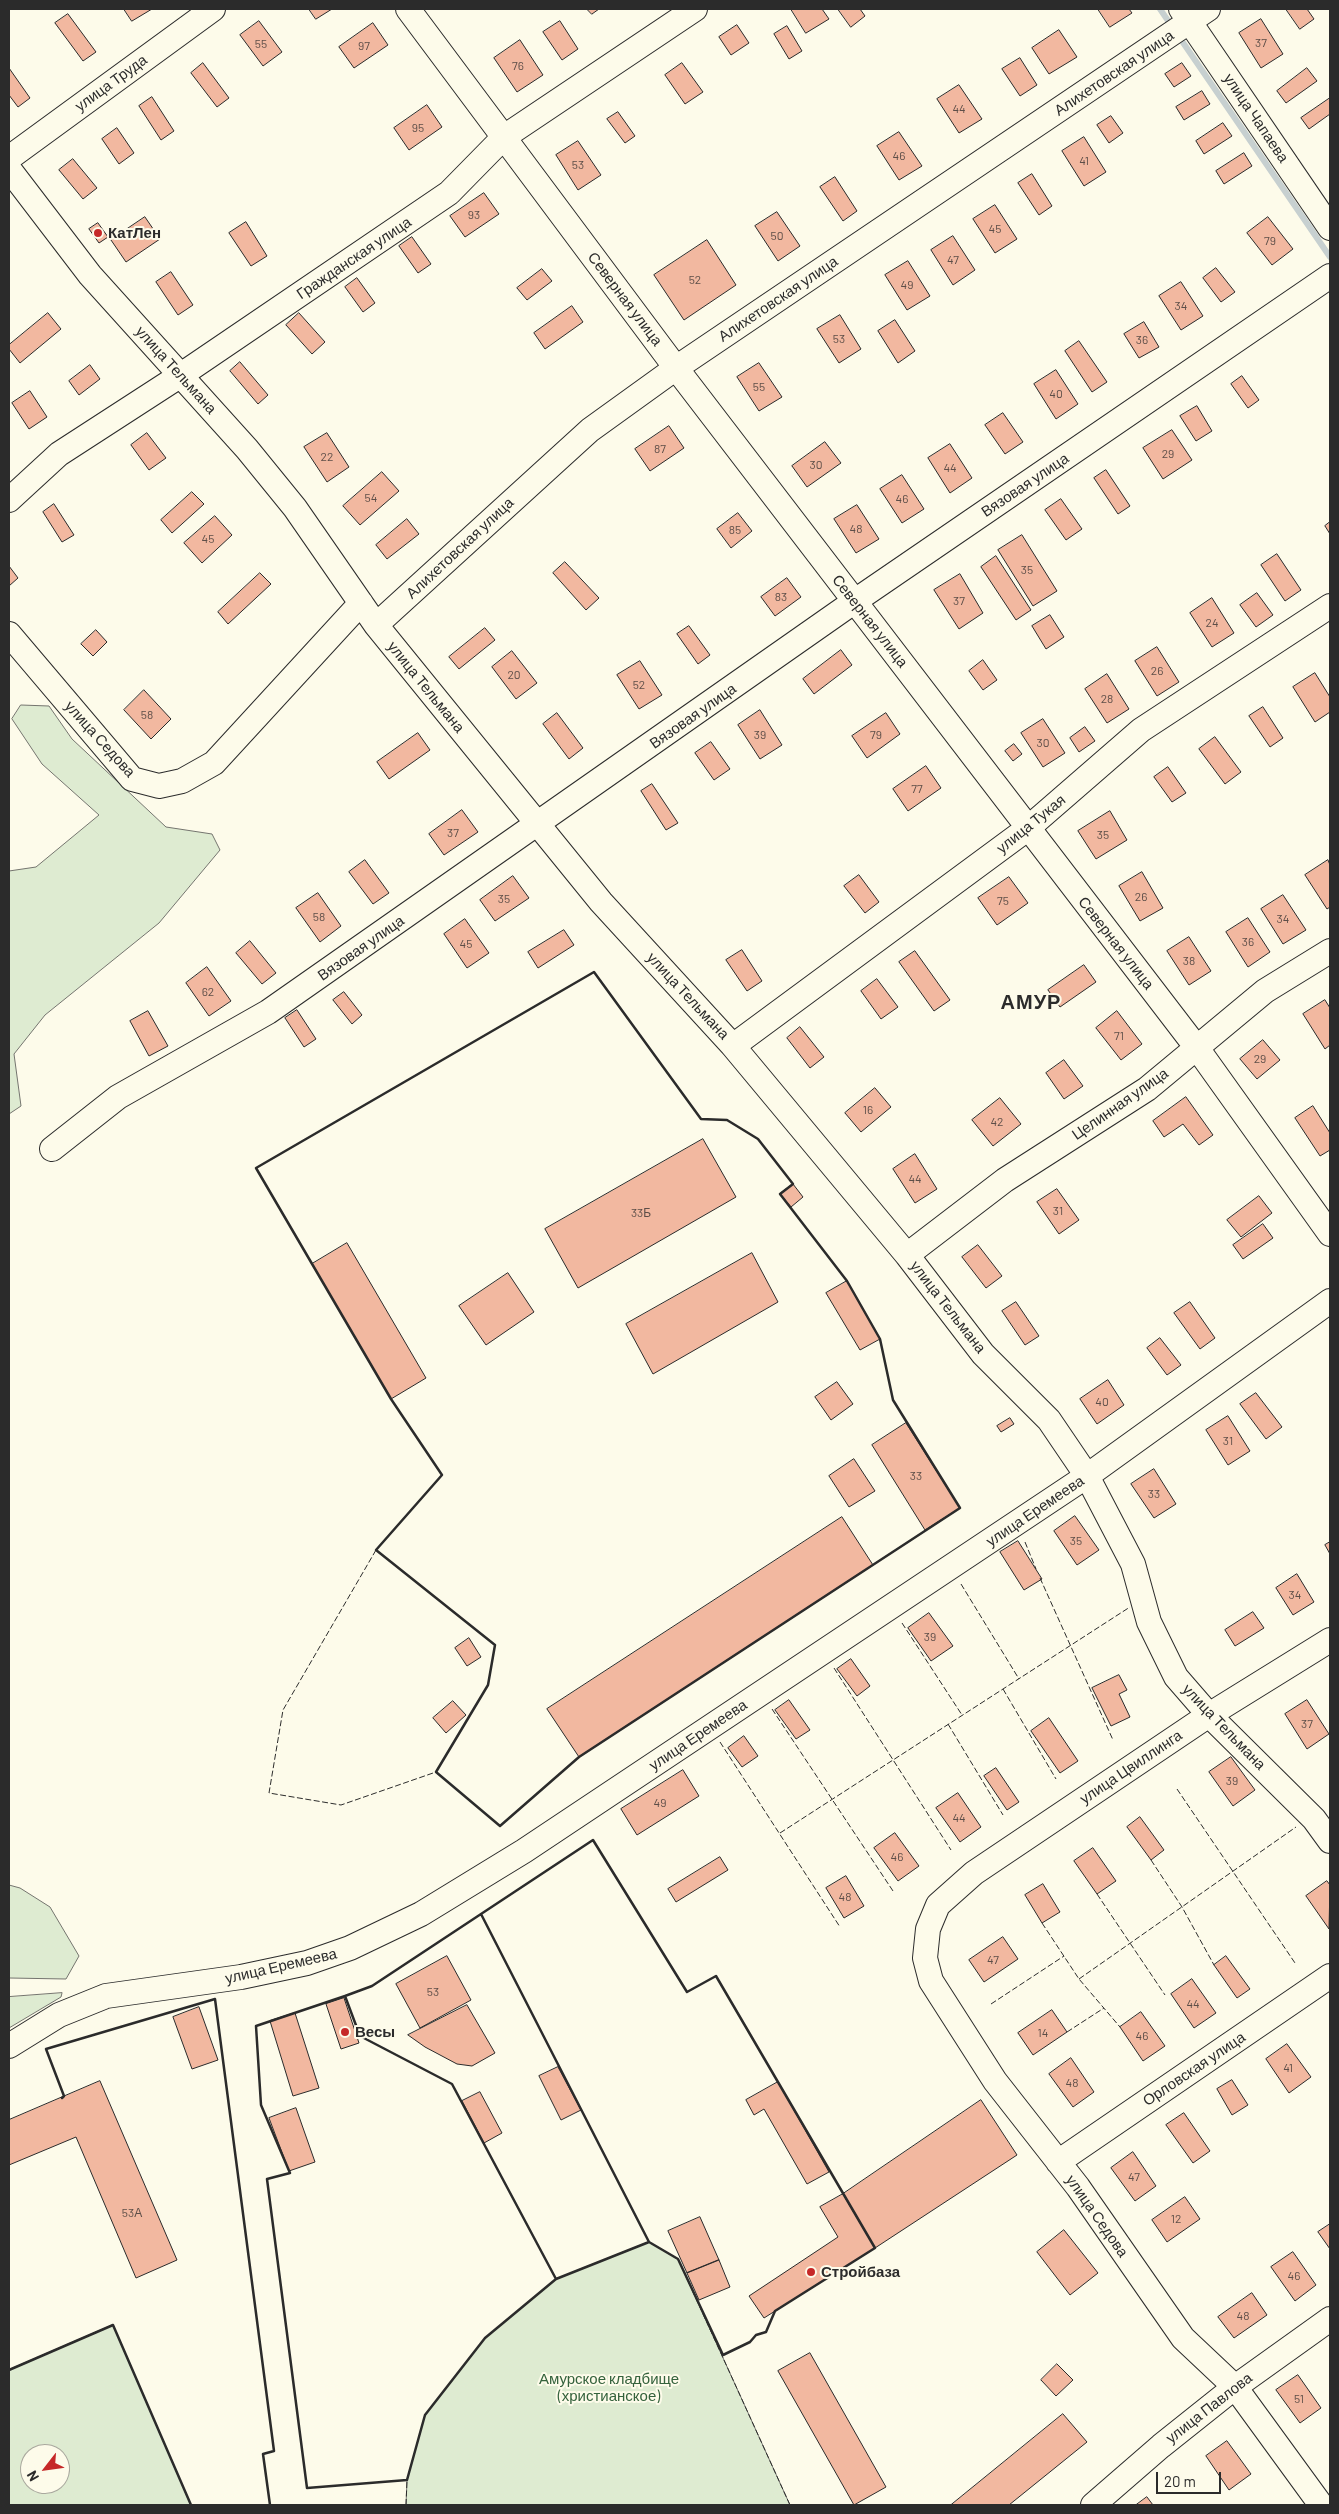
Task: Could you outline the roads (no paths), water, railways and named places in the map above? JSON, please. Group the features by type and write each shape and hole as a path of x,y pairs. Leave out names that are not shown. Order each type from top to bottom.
{"street":[{"name":"улица Труда","path":"9,158 213,9"},
{"name":"Северная улица","path":"408,9 676,368 952,726 1027,829 1197,1048 1330,1234"},
{"name":"Гражданская улица","path":"9,500 59,454 181,375 449,193 504,137 695,9"},
{"name":"улица Чапаева","path":"1193,13 1330,228"},
{"name":"Алихетовская улица","path":"376,625 590,430 676,368 1193,13"},
{"name":"улица Тельмана","path":"9,169 90,275 181,375 295,508 376,625 601,902 734,1046 907,1255 983,1354 1049,1420 1087,1476 1133,1564 1149,1622 1176,1678 1208,1715 1314,1819 1330,1841"},
{"name":"Вязовая улица","path":"52,1148 118,1097 268,1012 538,825 855,601 1330,276"},
{"name":"улица Седова","path":"9,634 132,779 158,786 182,781 214,762 361,603"},
{"name":"улица Тукая","path":"734,1046 1027,829 1142,730 1330,606"},
{"name":"Целинная улица","path":"907,1255 1005,1180 1147,1089 1265,991 1330,951"},
{"name":"улица Еремеева","path":"9,2046 59,2015 106,1996 241,1977 307,1963 341,1952 407,1922 524,1851 1087,1476 1330,1301"},
{"name":"улица Цвиллинга","path":"938,1905 974,1873 1208,1715 1330,1640"},
{"name":"улица Седова","path":"938,1905 928,1929 925,1958 931,1981 995,2080 1078,2187 1183,2338 1234,2387 1321,2505"},
{"name":"Орловская улица","path":"1058,2162 1330,1976"},
{"name":"улица Павлова","path":"1093,2505 1161,2446 1234,2387 1330,2318"}],"waterway":[{"path":"1160,9 1330,257"}],"place":[{"name":"КатЛен","path":"98,233"},
{"name":"Весы","path":"345,2032"},
{"name":"Стройбаза","path":"811,2272"}],"district":[{"name":"АМУР","path":"1031,1002"}],"park label":[{"name":"Амурское кладбище (христианское)","path":"609,2388"}]}
